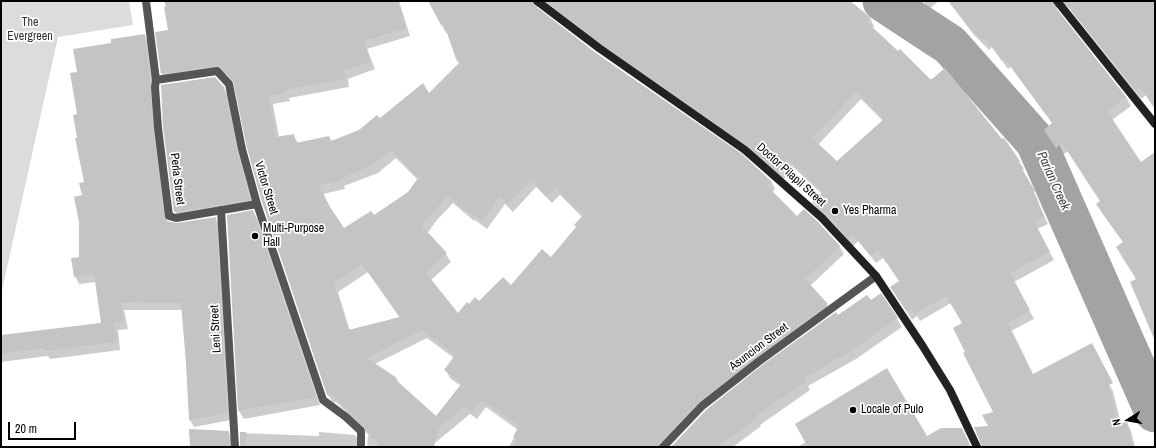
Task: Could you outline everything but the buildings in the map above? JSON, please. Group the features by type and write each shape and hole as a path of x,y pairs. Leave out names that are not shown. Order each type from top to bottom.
{"street":[{"path":"146,1 156,80"},
{"name":"Doctor Pilapil Street","path":"537,1 599,48 745,150 822,218 876,276 950,390 977,447"},
{"path":"1057,1 1155,124"},
{"name":"Victor Street","path":"156,80 217,71 229,84 242,149 257,204 323,400 346,417 361,431 361,447"},
{"name":"Perla Street","path":"156,80 155,87 158,128 169,216 176,218 257,204"},
{"name":"Leni Street","path":"221,210 235,447"},
{"name":"Asuncion Street","path":"663,447 702,406 758,362 876,276"}],"green space":[{"name":"The Evergreen","path":"1,1 129,1 133,25 58,37 1,295"}],"waterway":[{"name":"Parian Creek","path":"883,1 950,45 1036,142 1155,412"}],"place":[{"name":"Yes Pharma","path":"835,211"},
{"name":"Multi-Purpose Hall","path":"255,236"},
{"name":"Locale of Pulo","path":"853,410"}]}
